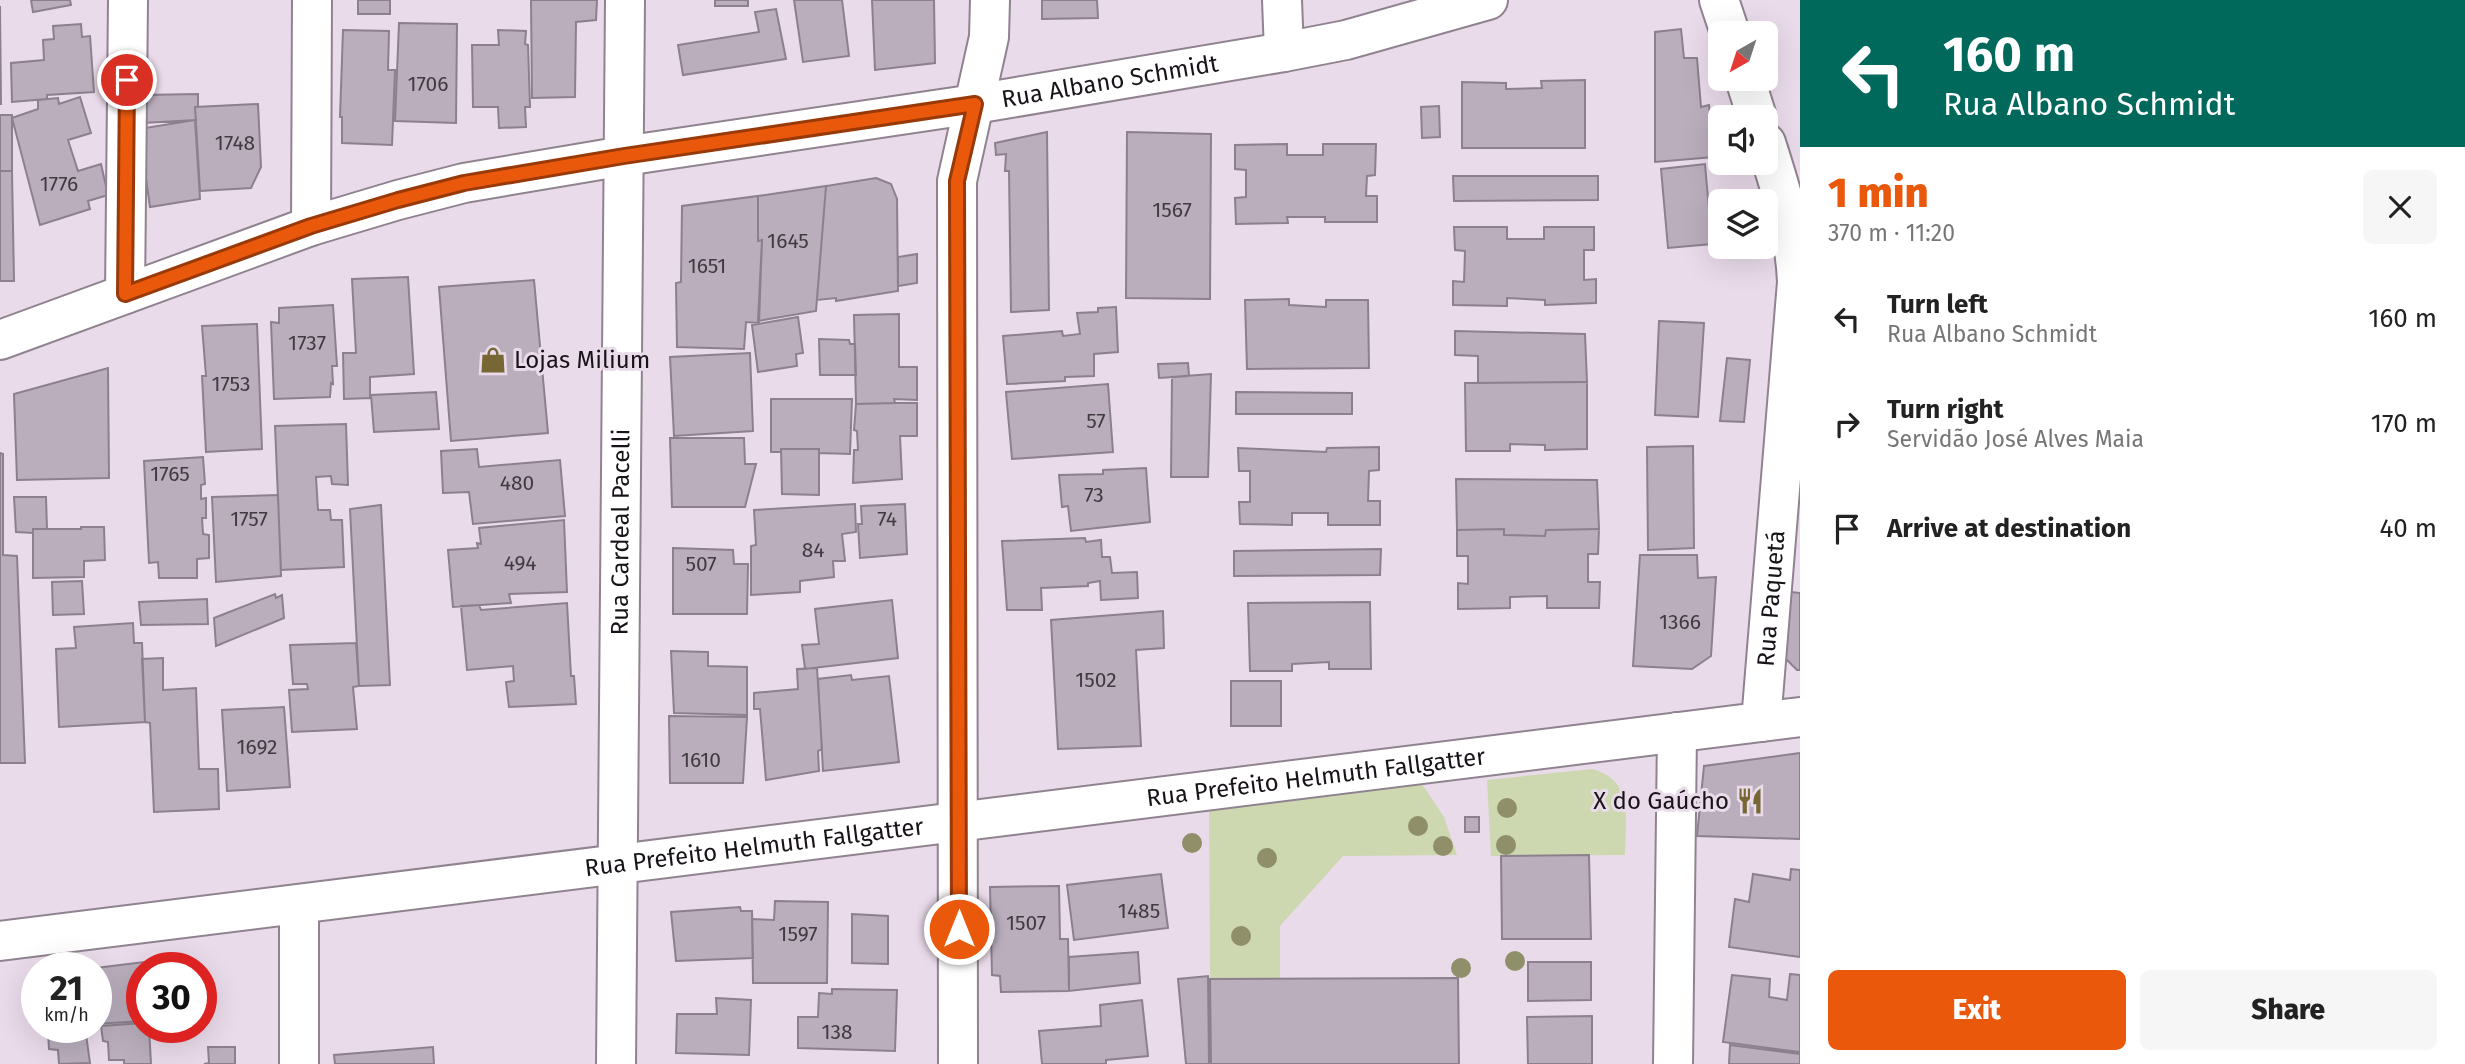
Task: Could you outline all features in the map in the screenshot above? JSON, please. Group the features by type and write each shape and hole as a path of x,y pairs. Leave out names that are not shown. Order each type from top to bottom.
{"street":[{"path":"125,294 128,0"},
{"path":"311,226 313,0"},
{"name":"Rua Cardeal Pacelli","path":"616,1064 625,0"},
{"path":"958,1064 957,181 989,37 989,0"},
{"path":"1282,0 1284,51"},
{"name":"Rua Albano Schmidt","path":"0,340 311,226 464,183 624,156 975,104 1346,40 1488,0"},
{"path":"1719,0 1726,21"},
{"name":"Rua Paquetá","path":"1761,722 1797,282 1796,251 1776,175"},
{"name":"Rua Prefeito Helmuth Fallgatter","path":"0,941 1800,717"},
{"path":"1673,1064 1677,732"},
{"path":"299,904 299,1064"}],"green space":[{"path":"1592,769 1606,774 1621,792 1626,815 1625,855 1491,856 1487,780"},
{"path":"1422,784 1444,817 1457,855 1343,856 1280,926 1280,978 1210,979 1209,806"}],"building":[{"path":"31,0 70,0 71,5 33,12"},
{"path":"358,0 390,0 390,14 358,14"},
{"path":"531,0 597,0 596,20 576,22 575,97 532,98"},
{"path":"715,0 748,0 748,6 715,6"},
{"path":"794,0 842,0 849,56 803,62"},
{"path":"872,0 934,0 935,63 875,70"},
{"path":"1042,0 1097,0 1098,18 1042,19"},
{"path":"0,6 1,104 0,104"},
{"path":"776,9 786,59 683,75 678,45 759,32 755,12"},
{"path":"399,23 457,24 456,123 395,121"},
{"path":"81,24 82,37 90,36 94,92 47,95 47,99 12,102 11,63 44,60 43,40 54,39 53,26"},
{"path":"1681,29 1684,58 1697,58 1701,107 1708,105 1708,158 1655,162 1655,32"},
{"path":"343,30 389,31 388,70 395,70 392,145 342,143 340,117"},
{"path":"498,30 526,31 530,107 525,107 526,127 499,128 498,107 473,107 472,45 499,45"},
{"path":"1585,80 1585,148 1462,148 1462,82 1506,83 1506,89 1542,88 1541,81"},
{"path":"198,94 196,120 143,123 143,95"},
{"path":"80,97 91,133 68,140 78,171 101,164 108,195 88,201 90,209 40,225 12,118 38,109 38,100 58,98 59,104"},
{"path":"258,104 261,167 251,188 200,191 195,107"},
{"path":"1439,106 1440,137 1422,138 1421,107"},
{"path":"0,115 12,115 12,171 0,171"},
{"path":"195,120 200,199 150,207 139,129"},
{"path":"1047,132 1049,310 1011,312 1009,171 1005,171 1006,154 996,155 995,143"},
{"path":"1127,132 1211,134 1210,299 1126,298"},
{"path":"1287,144 1287,155 1323,155 1323,144 1376,144 1375,175 1367,176 1366,196 1377,196 1377,222 1325,222 1325,217 1287,217 1288,223 1236,224 1235,198 1246,197 1246,170 1235,169 1235,145"},
{"path":"1705,164 1708,244 1668,248 1661,169"},
{"path":"0,171 12,171 14,281 0,281"},
{"path":"1453,176 1598,176 1598,200 1454,201"},
{"path":"876,178 891,184 897,199 898,291 836,301 836,298 817,300 826,186"},
{"path":"826,186 816,311 758,321 762,240 758,241 758,196"},
{"path":"758,196 758,241 762,240 759,323 746,322 744,349 677,347 676,283 681,282 682,206"},
{"path":"1454,227 1507,227 1507,239 1544,239 1544,227 1594,227 1594,250 1584,250 1584,280 1596,279 1596,303 1545,305 1545,300 1507,298 1507,306 1453,305 1453,281 1464,282 1465,251 1455,250"},
{"path":"917,254 917,283 898,286 898,257"},
{"path":"408,277 414,374 370,377 370,398 344,399 343,353 356,353 352,279"},
{"name":"Lojas Milium","path":"534,280 548,433 451,441 439,287"},
{"path":"1289,299 1289,305 1326,307 1326,300 1368,300 1369,368 1247,369 1245,300"},
{"path":"333,305 337,366 332,366 333,384 331,383 330,397 274,399 271,322 279,323 279,308"},
{"path":"1116,307 1118,352 1094,354 1094,376 1065,377 1065,381 1007,384 1003,336 1062,331 1063,336 1080,334 1077,313 1098,312 1098,308"},
{"path":"899,314 899,367 917,367 917,400 894,399 895,403 856,404 854,315"},
{"path":"798,317 803,353 796,354 797,366 758,372 752,325"},
{"path":"1659,321 1704,323 1698,417 1655,415"},
{"path":"257,324 262,449 206,452 202,376 206,376 202,326"},
{"path":"1455,331 1585,334 1587,382 1478,383 1478,356 1455,355"},
{"path":"819,339 849,340 850,344 855,344 856,375 820,375"},
{"path":"750,353 753,431 674,436 670,357"},
{"path":"1727,358 1750,360 1744,422 1720,421"},
{"path":"1188,363 1189,376 1159,378 1158,364"},
{"path":"108,368 109,478 17,480 14,394"},
{"path":"1211,374 1208,477 1171,477 1172,377"},
{"path":"1587,382 1587,449 1545,450 1545,445 1510,444 1510,451 1466,451 1465,383"},
{"path":"1108,384 1113,452 1012,459 1006,392"},
{"path":"436,392 439,429 374,432 371,395"},
{"path":"1236,392 1352,393 1352,414 1236,414"},
{"path":"771,399 852,399 850,454 819,453 819,449 781,449 781,452 771,452"},
{"path":"917,403 917,436 900,436 902,479 853,483 854,450 858,450 857,431 854,430 856,404"},
{"path":"346,424 348,485 332,484 331,476 316,477 318,510 330,510 331,520 342,520 344,567 281,570 275,426"},
{"path":"670,438 744,438 745,464 756,464 745,507 672,507"},
{"path":"1693,446 1694,548 1648,550 1647,447"},
{"path":"1379,447 1379,470 1369,471 1368,501 1380,501 1380,525 1328,525 1328,513 1292,513 1292,525 1240,524 1239,502 1250,502 1250,471 1239,471 1238,448 1326,452 1327,448"},
{"path":"477,449 479,467 560,460 565,516 473,524 469,492 443,493 441,451"},
{"path":"781,449 819,449 819,495 782,494"},
{"path":"0,453 3,454 3,555 17,556 25,763 0,763"},
{"path":"203,457 205,484 201,485 201,499 206,498 206,518 202,518 203,534 209,535 209,558 197,559 197,578 159,578 158,562 149,563 144,461"},
{"path":"1146,468 1150,522 1071,531 1068,506 1062,507 1059,475 1103,474 1103,470"},
{"path":"1456,479 1597,480 1599,529 1546,530 1545,536 1504,535 1504,529 1457,530"},
{"path":"278,495 281,576 216,582 212,497"},
{"path":"14,497 46,497 47,529 33,529 33,533 16,532"},
{"path":"855,504 856,532 842,534 845,561 833,561 834,577 800,581 800,592 751,595 751,546 756,545 754,510"},
{"path":"905,504 907,554 860,558 858,524 862,524 861,506"},
{"path":"381,505 390,685 359,686 350,509"},
{"path":"564,520 567,592 509,594 511,603 453,607 448,550 478,548 477,543 481,544 479,528"},
{"path":"104,527 105,560 84,561 84,577 33,578 33,529"},
{"path":"1504,529 1504,535 1545,536 1546,530 1599,529 1598,554 1588,554 1588,582 1600,582 1599,608 1547,608 1547,596 1510,597 1510,608 1458,609 1458,583 1468,584 1468,556 1457,556 1457,530"},
{"path":"1085,538 1086,542 1101,540 1102,557 1110,557 1112,573 1137,572 1138,598 1101,600 1100,581 1088,583 1088,586 1041,588 1042,610 1007,610 1002,541"},
{"path":"673,548 733,550 734,564 748,564 747,614 673,614"},
{"path":"1381,549 1380,575 1234,576 1234,551"},
{"path":"1640,555 1697,555 1698,578 1716,577 1711,656 1692,669 1633,666"},
{"path":"82,581 84,614 53,615 52,582"},
{"path":"1782,591 1800,593 1800,670 1776,649"},
{"path":"275,594 276,598 282,595 284,618 216,646 214,618"},
{"path":"207,599 208,624 141,625 139,602"},
{"path":"892,600 898,658 805,669 802,645 819,644 815,609"},
{"path":"1370,602 1371,669 1329,669 1329,662 1292,664 1292,671 1250,671 1248,603"},
{"path":"567,603 571,676 574,676 576,704 509,707 506,682 514,681 513,666 467,670 461,606 479,605 481,610"},
{"path":"1163,611 1164,648 1136,650 1141,746 1058,749 1051,620"},
{"path":"133,623 134,643 142,643 145,722 59,727 56,649 76,648 74,627"},
{"path":"356,643 359,686 353,687 357,729 292,732 289,690 308,689 307,684 293,684 290,645"},
{"path":"671,651 708,652 708,666 747,667 747,715 674,713"},
{"path":"163,658 163,690 196,688 199,769 218,769 219,809 154,812 150,723 145,722 142,659"},
{"path":"817,668 822,749 818,751 819,771 766,780 760,709 754,709 754,693 798,689 797,669"},
{"path":"851,675 852,680 889,676 899,762 823,771 818,679"},
{"path":"1231,681 1281,681 1281,726 1231,726"},
{"path":"284,707 290,787 227,791 222,710"},
{"path":"669,716 747,717 743,783 670,783"},
{"name":"X do Gaúcho","path":"1800,753 1800,839 1697,836 1704,766"},
{"path":"1465,817 1479,817 1479,832 1465,832"},
{"path":"1589,855 1591,939 1502,939 1501,856"},
{"path":"1791,869 1800,870 1800,957 1729,947 1735,899 1749,902 1753,874 1790,880"},
{"path":"1161,874 1168,928 1074,940 1067,885"},
{"path":"1059,886 1060,939 1068,939 1069,991 1001,992 1000,976 992,975 990,887"},
{"path":"775,901 828,902 827,983 753,983 752,919 774,920"},
{"path":"740,907 741,911 752,911 753,958 676,961 671,912"},
{"path":"852,914 888,916 888,964 852,963"},
{"path":"1138,952 1140,983 1069,991 1069,957"},
{"path":"1528,962 1591,962 1591,1000 1528,1001"},
{"path":"126,964 126,1022 112,1023 112,966"},
{"path":"1790,974 1800,975 1800,1052 1723,1042 1732,975 1770,979 1769,997 1787,1000"},
{"path":"1208,976 1209,1064 1186,1064 1178,979"},
{"path":"1458,978 1459,1064 1211,1064 1210,979"},
{"path":"832,989 897,990 895,1051 798,1048 798,1017 818,1017 819,993 832,994"},
{"path":"716,998 751,1000 749,1055 676,1053 677,1014 717,1014"},
{"path":"1142,1000 1148,1056 1106,1060 1106,1064 1042,1064 1039,1031 1101,1026 1100,1005"},
{"path":"1592,1016 1592,1064 1528,1064 1527,1017"},
{"path":"126,1024 126,1043 150,1043 151,1064 124,1064 124,1060 109,1060 108,1043 112,1043 112,1025"},
{"path":"49,1043 87,1043 90,1063 59,1064 58,1050 49,1049"},
{"path":"1730,1045 1800,1054 1800,1064 1729,1064"},
{"path":"208,1047 235,1047 235,1064 204,1064 209,1063"},
{"path":"433,1047 434,1064 335,1064 334,1055"}],"place":[{"name":"Lojas Milium","path":"493,360"},
{"name":"X do Gaúcho","path":"1750,801"}],"route":[{"path":"127,80 125,294 311,226 464,183 624,156 975,104 957,181 959,929"}]}
